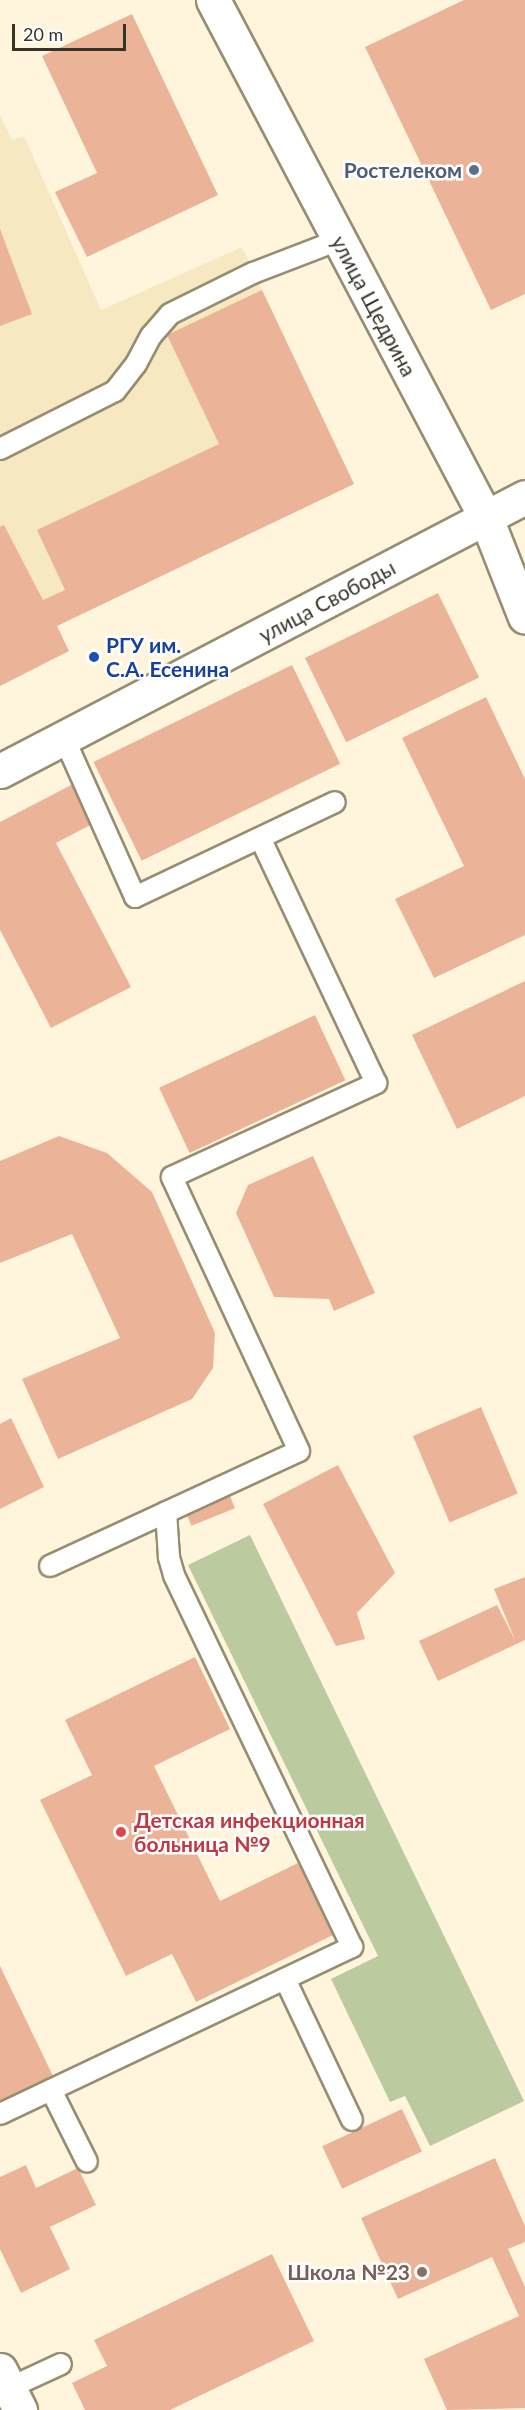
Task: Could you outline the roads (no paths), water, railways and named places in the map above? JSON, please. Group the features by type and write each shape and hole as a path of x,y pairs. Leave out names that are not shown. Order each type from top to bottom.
{"street":[{"name":"улица Щедрина","path":"213,0 486,518 525,617"},
{"name":"улица Свободы","path":"0,771 525,497"}],"lane":[{"path":"0,449 115,391 136,363 151,336 170,314 253,273 339,240"},
{"path":"64,738 135,897 335,802"},
{"path":"50,1566 299,1450 172,1177 376,1083 260,838"},
{"path":"0,2114 352,1947 174,1575 169,1557 166,1512"},
{"path":"285,1979 352,2120"},
{"path":"51,2090 87,2162"},
{"path":"9,2389 61,2364"}],"place":[{"name":"Ростелеком","path":"474,170"},
{"name":"РГУ им. С.А. Есенина","path":"94,657"},
{"name":"Детская инфекционная больница №9","path":"121,1832"},
{"name":"Школа №23","path":"422,2272"}]}
